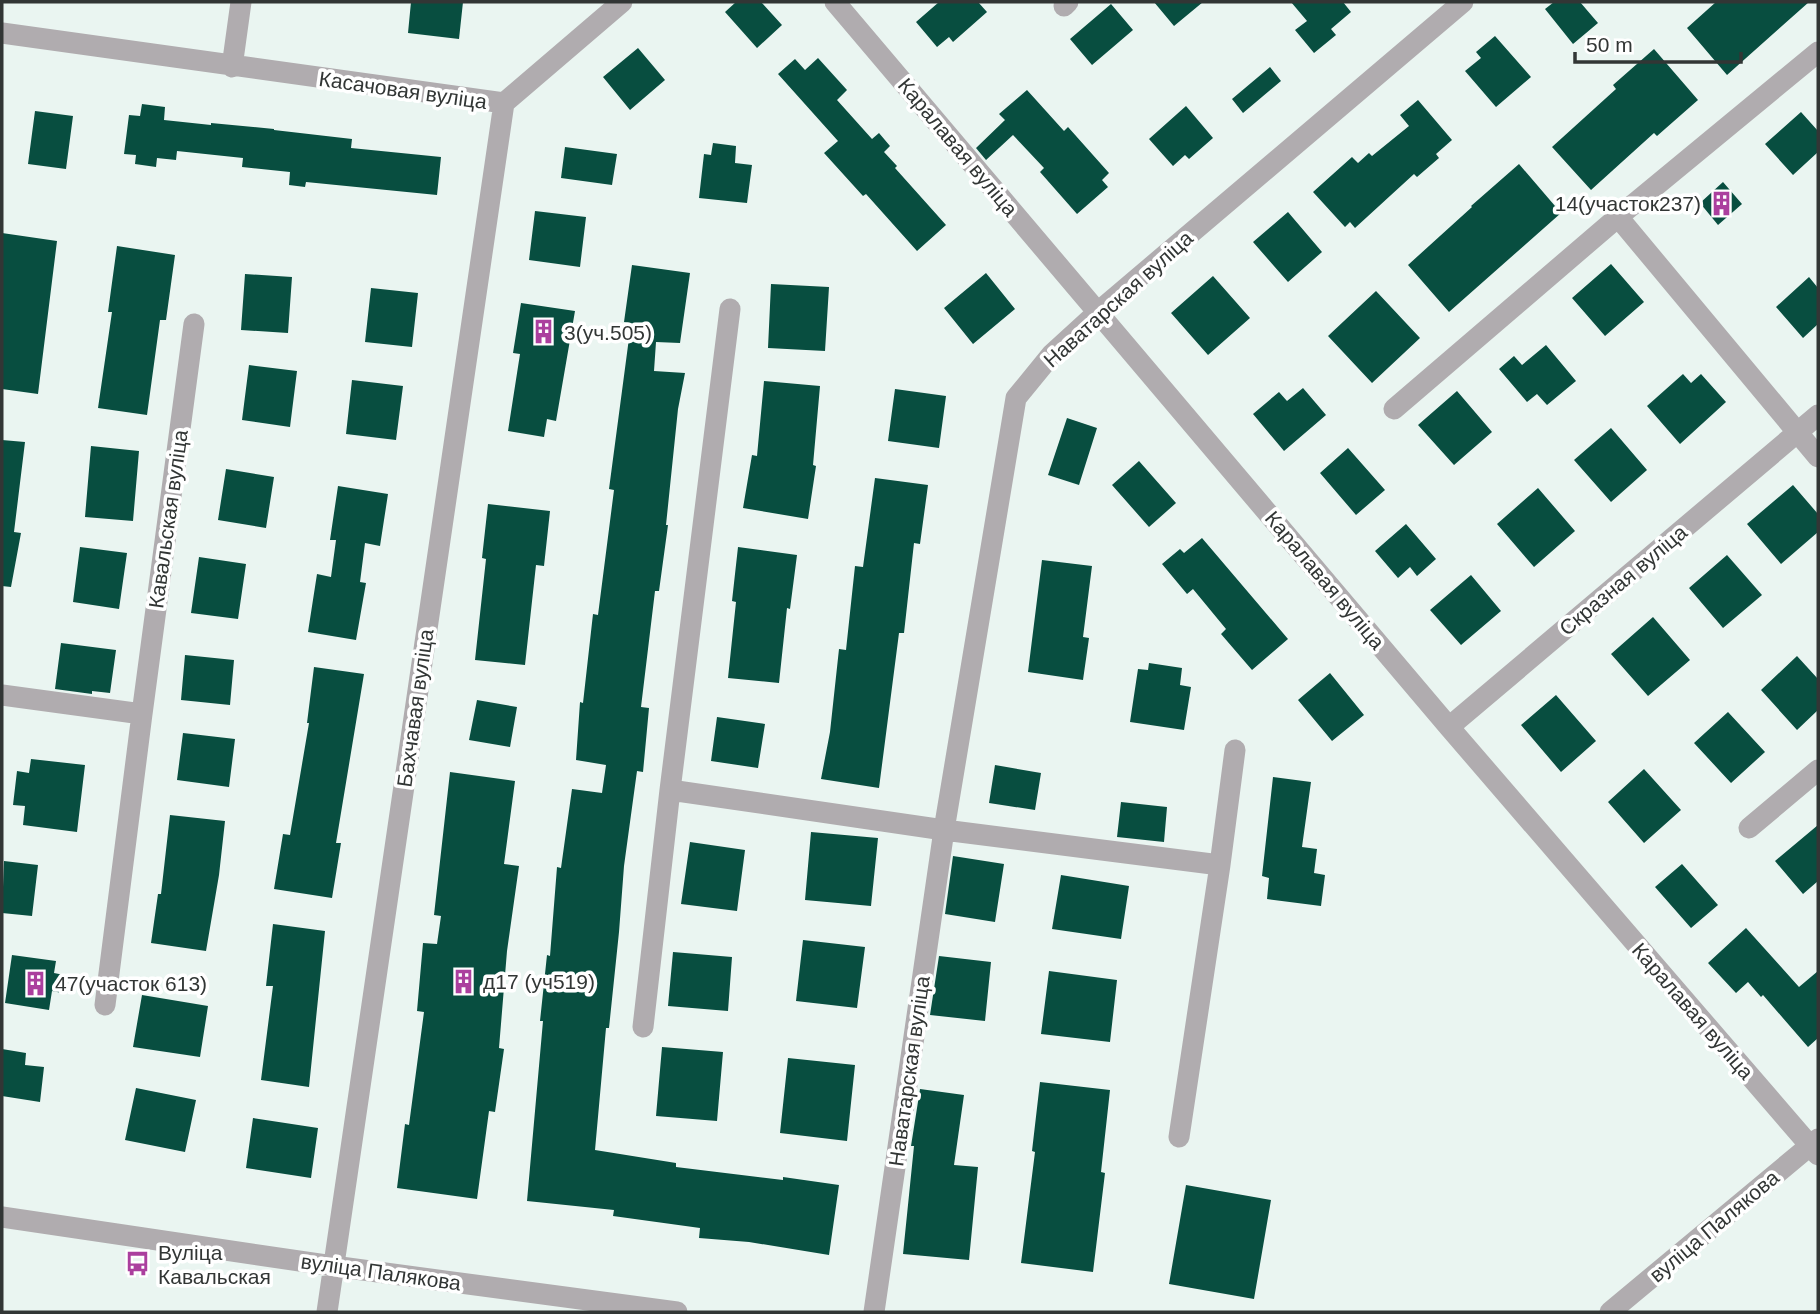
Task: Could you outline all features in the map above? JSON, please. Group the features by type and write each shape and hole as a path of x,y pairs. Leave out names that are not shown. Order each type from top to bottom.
{"street":[{"path":"232,67 242,2"},
{"name":"Касачовая вуліца","path":"2,33 504,103 622,2"},
{"name":"Каралавая вуліца","path":"835,2 1449,727 1816,1147"},
{"name":"Наватарская вуліца","path":"874,1312 944,830 1016,398 1052,354 1098,312 1463,2"},
{"path":"1394,409 1618,217 1818,52"},
{"name":"Бахчавая вуліца","path":"327,1312 504,103"},
{"path":"1618,217 1818,457"},
{"path":"643,1027 730,309"},
{"name":"Кавальская вуліца","path":"105,1005 194,324"},
{"name":"Скразная вуліца","path":"1449,727 1818,415"},
{"path":"2,695 142,713"},
{"path":"1180,1137 1235,750"},
{"path":"1749,828 1818,770"},
{"path":"670,790 944,830 1220,865"},
{"name":"вуліца Палякова","path":"1610,1312 1816,1147"},
{"name":"вуліца Палякова","path":"2,1217 333,1266 677,1312"}],"building":[{"path":"411,2 463,2 459,39 408,33"},
{"path":"736,2 761,2 782,25 757,48 725,12"},
{"path":"939,2 978,2 987,12 953,42 949,37 937,47 916,22"},
{"path":"1154,2 1203,2 1174,26"},
{"path":"1291,2 1343,2 1351,12 1331,29 1336,35 1314,53 1295,30 1307,21"},
{"path":"1554,2 1580,2 1598,23 1573,44 1545,9"},
{"path":"1716,2 1809,2 1727,75 1687,28"},
{"path":"1111,4 1133,30 1092,65 1070,39"},
{"path":"1495,36 1531,77 1496,107 1465,71 1481,58 1476,52"},
{"path":"638,48 665,80 630,110 603,77"},
{"path":"1654,49 1698,100 1657,136 1654,133 1591,190 1552,147 1616,89 1613,85"},
{"path":"818,58 847,90 837,100 872,139 879,133 890,146 884,152 897,166 895,168 946,225 917,251 866,194 863,196 824,153 838,141 778,74 795,59 805,70"},
{"path":"1270,67 1281,81 1243,113 1232,99"},
{"path":"1027,90 1064,131 1068,127 1109,173 1102,180 1108,187 1077,214 1040,172 1044,168 1013,135 986,160 976,148 1005,120 999,114"},
{"path":"1418,100 1452,140 1436,154 1439,158 1417,177 1414,174 1355,228 1350,222 1345,227 1313,192 1352,157 1358,163 1369,153 1372,156 1409,126 1400,115"},
{"path":"142,104 165,107 164,120 274,129 352,139 351,148 441,157 437,195 306,182 305,187 289,185 290,172 242,167 243,158 177,151 176,160 157,158 156,167 135,164 136,155 124,154 129,115 140,116"},
{"path":"1186,106 1213,138 1189,159 1185,155 1173,166 1149,139"},
{"path":"35,111 73,116 66,169 28,164"},
{"path":"1801,112 1818,131 1818,152 1793,175 1765,144"},
{"path":"713,143 736,146 735,163 752,165 747,203 699,198 704,154 711,155"},
{"path":"565,147 617,154 612,185 561,178"},
{"path":"1519,164 1561,213 1449,312 1408,265"},
{"name":"14(участок237)","path":"1723,182 1742,204 1718,225 1700,203"},
{"path":"535,211 586,217 580,267 529,260"},
{"path":"1288,212 1322,252 1288,282 1253,242"},
{"path":"2,233 57,241 38,394 2,389"},
{"path":"117,246 175,255 166,320 160,320 147,415 98,408 112,312 108,312"},
{"path":"1611,264 1644,302 1605,336 1572,298"},
{"path":"632,265 690,273 680,343 656,342 654,371 685,373 678,409 668,525 659,591 655,591 641,707 649,708 643,772 637,771 624,866 595,1150 676,1163 676,1167 839,1185 829,1255 749,1242 699,1238 700,1228 613,1216 614,1210 527,1201 543,1021 540,1021 547,955 550,956 557,867 561,868 572,789 602,793 606,765 576,760 580,702 583,703 593,614 598,615 614,490 609,489 631,323 624,322"},
{"path":"986,273 1015,309 973,344 944,308"},
{"path":"245,274 292,277 288,333 241,330"},
{"path":"1213,276 1250,318 1208,355 1171,313"},
{"path":"1809,277 1818,288 1818,324 1803,338 1776,307"},
{"path":"771,284 829,287 825,351 768,348"},
{"path":"371,288 418,293 412,347 365,342"},
{"path":"1376,291 1420,338 1372,383 1328,336"},
{"path":"521,303 575,311 556,421 547,419 544,437 508,431 520,354 513,353"},
{"path":"1546,345 1576,381 1547,405 1537,394 1527,402 1499,369 1514,356 1522,365"},
{"path":"249,365 297,371 290,427 242,420"},
{"path":"1683,374 1691,383 1701,374 1726,402 1680,444 1647,406"},
{"path":"352,380 403,386 396,440 346,434"},
{"path":"764,381 820,386 813,465 816,466 808,519 743,508 752,455 757,456"},
{"path":"1303,388 1326,415 1284,451 1253,414 1279,392 1287,401"},
{"path":"895,389 946,396 939,448 888,441"},
{"path":"1457,391 1492,432 1454,465 1418,425"},
{"path":"1067,418 1097,428 1079,485 1048,475"},
{"path":"1611,428 1647,470 1611,502 1574,460"},
{"path":"2,440 25,442 14,532 21,533 11,587 2,586"},
{"path":"91,446 139,451 133,521 85,517"},
{"path":"1348,448 1385,490 1356,515 1320,473"},
{"path":"1139,461 1176,503 1149,527 1112,485"},
{"path":"226,469 274,477 266,528 218,520"},
{"path":"875,478 928,485 920,544 914,543 904,633 899,633 879,788 821,779 830,732 839,649 846,650 855,566 863,567"},
{"path":"1793,485 1818,514 1818,532 1781,564 1747,524"},
{"path":"338,486 388,494 380,546 365,543 360,582 366,583 356,640 308,632 317,574 331,577 336,540 330,540"},
{"path":"1538,488 1575,531 1534,567 1497,524"},
{"path":"488,504 550,511 544,566 536,565 525,665 475,660 486,559 482,558"},
{"path":"1406,524 1436,559 1417,576 1410,567 1398,578 1375,551"},
{"path":"1202,538 1288,639 1252,670 1221,634 1226,629 1193,589 1187,594 1162,564 1180,549 1184,553"},
{"path":"80,547 127,553 119,609 73,602"},
{"path":"738,547 797,555 790,609 787,608 779,683 728,678 736,602 732,601"},
{"path":"1727,555 1762,595 1723,628 1689,588"},
{"path":"199,557 246,564 238,619 191,613"},
{"path":"1042,560 1092,566 1083,637 1089,638 1083,680 1028,672"},
{"path":"1471,575 1501,611 1461,645 1430,610"},
{"path":"1653,617 1690,660 1648,696 1611,654"},
{"path":"61,643 116,650 110,693 92,691 92,694 55,689"},
{"path":"185,655 234,660 230,705 181,700"},
{"path":"1797,656 1818,679 1818,710 1797,730 1761,690"},
{"path":"1149,663 1182,668 1180,685 1191,687 1184,730 1130,722 1138,669 1148,670"},
{"path":"314,667 364,674 336,843 341,843 332,898 274,889 283,834 290,835 309,723"},
{"path":"1330,673 1364,715 1332,741 1298,700"},
{"path":"1556,695 1596,741 1561,772 1521,725"},
{"path":"477,700 517,707 510,747 469,740"},
{"path":"1728,712 1765,752 1731,783 1694,743"},
{"path":"717,717 765,724 758,768 711,761"},
{"path":"183,733 235,739 229,787 177,780"},
{"path":"31,759 85,765 77,832 23,825 25,806 13,805 17,771 29,773"},
{"path":"995,765 1041,773 1035,810 989,803"},
{"path":"1644,769 1681,810 1644,843 1608,802"},
{"path":"450,772 515,781 504,864 519,866 507,951 499,1048 504,1049 495,1112 489,1111 477,1199 397,1188 405,1124 409,1125 424,1012 417,1011 423,943 437,944 441,916 434,915"},
{"path":"1273,777 1311,782 1302,847 1317,849 1314,873 1325,875 1321,906 1267,899 1269,878 1262,876"},
{"path":"1121,802 1167,807 1164,842 1117,837"},
{"path":"170,815 225,821 206,951 151,943 158,894 161,894"},
{"path":"1818,825 1818,881 1803,894 1775,861"},
{"path":"811,832 878,838 871,906 805,900"},
{"path":"690,842 745,850 737,911 681,904"},
{"path":"953,856 1004,864 995,922 945,914"},
{"path":"4,861 38,865 32,916 2,913"},
{"path":"1682,864 1718,905 1691,928 1655,887"},
{"path":"1061,875 1129,886 1121,939 1052,929"},
{"path":"273,924 325,931 309,1087 261,1080 273,986 266,986"},
{"path":"1746,928 1799,987 1818,971 1818,1038 1808,1047 1763,995 1761,997 1748,982 1736,993 1708,963"},
{"path":"803,940 865,947 857,1008 796,1001"},
{"path":"673,952 732,957 728,1011 668,1006"},
{"name":"47(участок 613)","path":"12,955 56,961 54,973 64,975 62,993 52,991 49,1010 5,1003"},
{"path":"939,956 991,962 985,1021 930,1015"},
{"path":"1049,971 1117,980 1110,1042 1041,1034"},
{"path":"142,995 208,1006 200,1057 133,1047"},
{"path":"662,1047 723,1052 717,1121 656,1116"},
{"path":"2,1049 26,1053 25,1065 44,1067 40,1102 2,1096"},
{"path":"788,1058 855,1065 847,1141 780,1133"},
{"path":"1040,1082 1110,1090 1101,1172 1105,1173 1093,1272 1021,1263 1035,1152 1032,1151"},
{"path":"136,1088 196,1100 185,1152 125,1140"},
{"path":"920,1089 964,1095 954,1165 978,1167 969,1260 903,1254 914,1146 911,1146"},
{"path":"253,1118 318,1128 311,1178 246,1168"},
{"path":"1186,1185 1271,1200 1254,1299 1169,1284"}],"place":[{"name":"14(участок237)","path":"1721,203"},
{"name":"3(уч.505)","path":"544,332"},
{"name":"д17 (уч519)","path":"463,981"},
{"name":"47(участок 613)","path":"35,983"},
{"name":"Вуліца Кавальская","path":"138,1264"}]}
